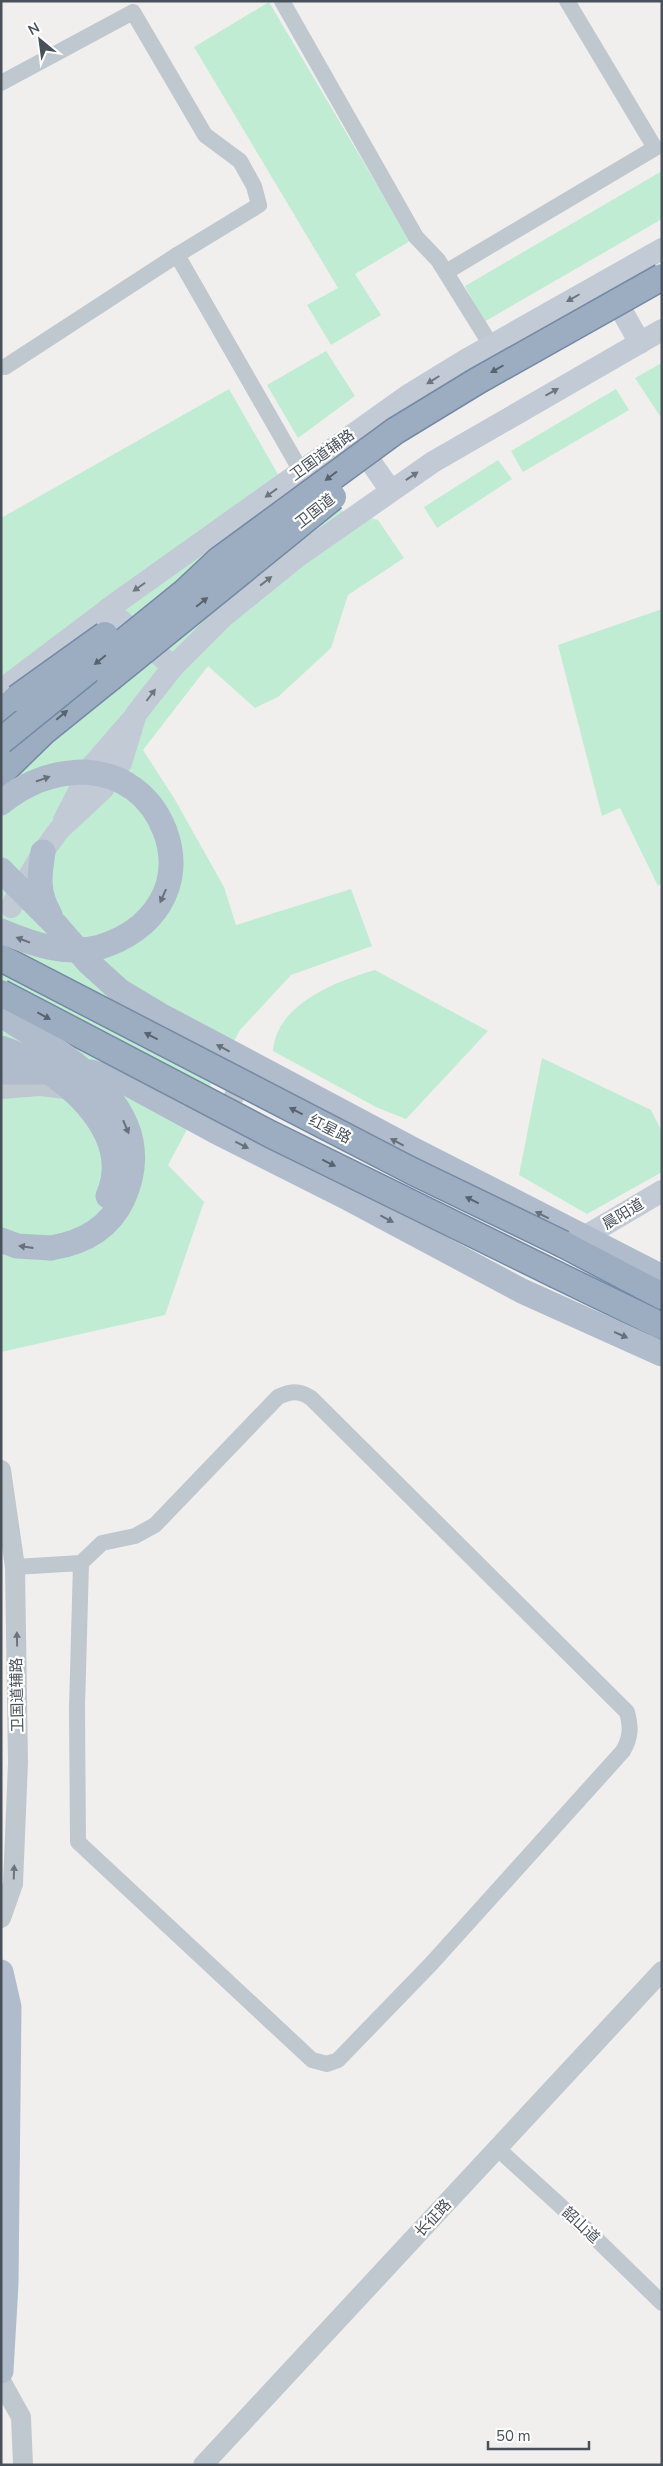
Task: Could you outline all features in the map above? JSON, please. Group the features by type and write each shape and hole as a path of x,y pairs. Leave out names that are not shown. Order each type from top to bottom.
{"highway":[{"name":"卫国道","path":"1,741 185,592 218,561 394,431 477,381 662,277"},
{"name":"卫国道","path":"1,772 17,755 66,712 337,494 407,444 662,296"},
{"name":"卫国道","path":"5,703 170,588 218,561"},
{"name":"红星路","path":"1,958 412,1171 573,1240 632,1281 662,1296"},
{"name":"红星路","path":"1,993 270,1134 556,1275 589,1306 630,1311 662,1326"},
{"path":"616,1254 632,1281"}],"main road":[{"name":"卫国道辅路","path":"5,703 108,609 351,434 407,396 490,345 662,249"},
{"path":"605,280 640,342"},
{"path":"11,907 43,852 59,830 103,789 121,763 136,714 172,667 224,616 297,557 391,491 477,435 662,330"},
{"path":"351,434 391,491"},
{"path":"108,609 172,667"},
{"path":"1,803 26,786 57,775 74,772 107,775 125,783 152,804 166,834 172,861 167,888 156,909 139,927 114,942 94,948 61,949 35,944 1,931"},
{"path":"11,907 1,870 25,862 43,852"},
{"path":"43,852 40,872 40,899 55,924 89,963 120,991 160,1016 414,1150 573,1240 616,1254 662,1277"},
{"path":"11,907 55,924"},
{"path":"1,1015 56,1049 96,1081 117,1108 131,1142 132,1156 124,1196 105,1224 75,1243 51,1248 17,1246 1,1240"},
{"path":"1,1048 43,1068 83,1100 102,1126 113,1152 114,1174 111,1190 104,1206 90,1224 51,1248"},
{"path":"8,1079 77,1072 91,1072 113,1077 143,1091 215,1132 545,1301 589,1306 662,1354"},
{"name":"晨阳道","path":"573,1240 662,1191"},
{"name":"晨阳道","path":"616,1254 615,1241 621,1224 662,1199"},
{"path":"1,1972 9,2007 6,2284 1,2371"}],"street":[{"path":"282,1 416,237 438,260 490,345"},
{"path":"446,272 655,148 567,1"},
{"path":"1,83 134,12 205,135 240,161 254,186 258,205 177,255 5,367 1,367"},
{"path":"177,255 301,471"},
{"path":"1,1027 77,1072"},
{"path":"215,1132 252,1064"},
{"path":"8,1079 124,1096 167,1106"},
{"path":"15,1567 81,1563 102,1543 135,1536 155,1525 278,1397 290,1392 302,1392 311,1398 626,1712 631,1726 629,1740 623,1751 431,1964 338,2060 327,2064 312,2060 78,1842 77,1708 81,1563"},
{"name":"卫国道辅路","path":"1,1470 15,1567 18,1763 13,1884 1,1918"},
{"name":"长征路","path":"203,2465 662,1971"},
{"name":"韶山道","path":"498,2149 587,2230 662,2303"},
{"path":"1,2381 21,2417 23,2465"}],"green space":[{"path":"269,2 410,241 355,274 381,315 331,345 307,305 338,288 194,47"},
{"path":"662,171 662,219 484,322 465,286"},
{"path":"326,351 355,396 298,438 267,385"},
{"path":"662,363 662,419 635,378"},
{"path":"229,389 291,497 378,520 404,558 348,595 331,648 278,697 255,708 208,666 143,750 174,798 224,887 236,925 351,889 372,946 291,975 240,1030 168,1165 204,1202 165,1315 1,1352 1,518"},
{"path":"616,389 629,410 523,472 511,451"},
{"path":"498,460 512,479 437,528 424,507"},
{"path":"662,609 662,883 658,886 620,808 602,816 558,645"},
{"path":"375,970 488,1031 406,1119 376,1107 273,1051 277,1034 285,1020 297,1008 327,988"},
{"path":"542,1058 651,1110 662,1132 662,1172 587,1214 519,1175"}]}
